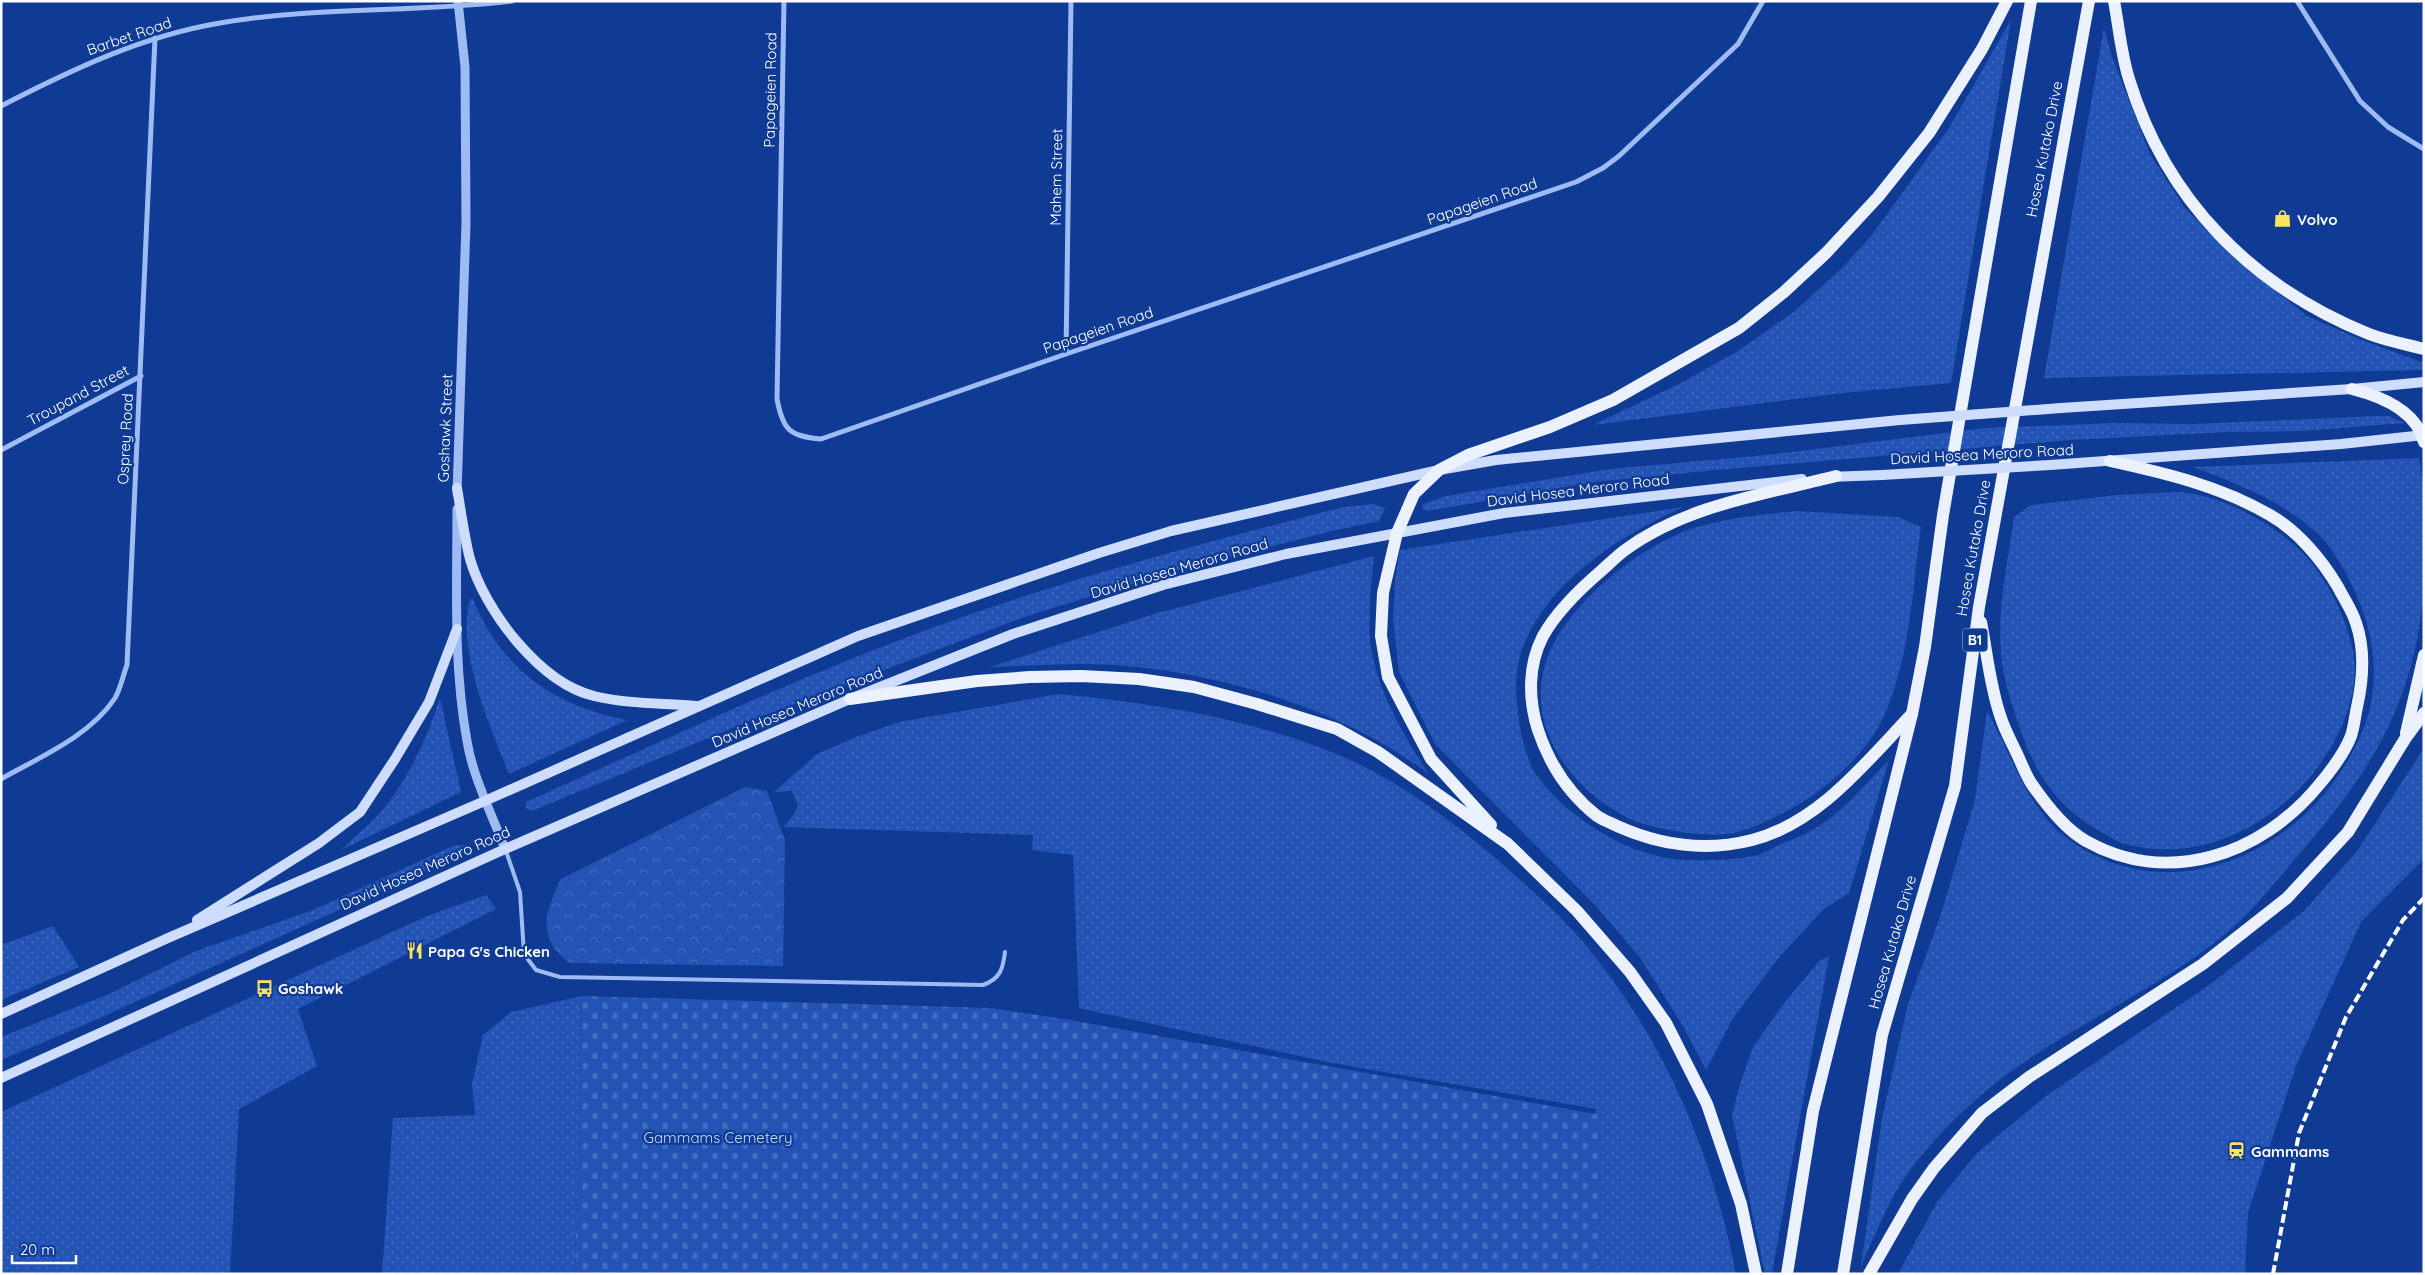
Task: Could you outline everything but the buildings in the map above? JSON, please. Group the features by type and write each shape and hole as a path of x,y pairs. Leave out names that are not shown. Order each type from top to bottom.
{"main road":[{"path":"1756,1274 1741,1204 1707,1104 1666,1023 1609,945 1508,844 1430,759 1388,677 1381,636 1383,593 1397,533 1414,494 1439,470 1468,456 1550,427 1613,400 1739,328 1784,292 1826,253 1878,197 1929,133 1982,49 2007,1"},
{"path":"1787,1274 1813,1111 1912,714 1943,515 2031,1"},
{"name":"Hosea Kutako Drive","path":"1842,1274 1882,1035 1955,786 1979,607 2089,1"},
{"path":"2114,1 2126,69 2142,116 2180,190 2203,218 2229,246 2266,278 2319,311 2371,334 2424,350"},
{"path":"1,1014 168,938 858,636 1099,554 1171,532 1439,470 1496,460 1900,420 2352,389 2424,382"},
{"path":"2352,389 2369,394 2402,409 2423,437"},
{"name":"David Hosea Meroro Road","path":"1,1078 505,848 850,699 1013,634 1163,585 1286,554 1504,513 1836,476 2050,465 2423,437"},
{"path":"1979,607 1999,715 2012,744 2030,782 2054,812 2084,840 2112,853 2149,862 2184,862 2207,859 2239,849 2270,830 2304,803 2328,774 2351,735 2362,686 2362,654 2356,624 2348,605 2328,570 2302,541 2272,516 2228,494 2191,480 2110,461"},
{"path":"1836,476 1701,511 1667,526 1626,550 1585,585 1544,635 1533,660 1532,695 1536,724 1554,767 1572,793 1598,817 1632,833 1667,843 1706,847 1752,840 1785,826 1808,813 1840,789 1912,714"},
{"path":"457,488 471,560 491,603 520,648 560,682 592,696 624,701 700,706"},
{"path":"168,938 319,842 360,812 429,702 457,629"},
{"path":"2405,739 2424,655"},
{"path":"850,699 977,681 1072,676 1139,679 1194,687 1337,729 1378,752 1508,844"},
{"path":"1869,1274 1912,1199 1934,1168 1982,1113 2029,1077 2203,964 2287,898 2348,832 2405,739 2424,713"}],"street":[{"name":"Barbet Road","path":"1,106 65,73 155,38 220,23 289,14 512,1"},
{"name":"Papageien Road","path":"784,1 777,399 780,415 788,431 800,437 821,440 1066,354 1576,182 1603,168 1619,156 1738,44 1763,1"},
{"name":"Mahem Street","path":"1066,354 1071,1"},
{"path":"2297,1 2360,102 2388,127 2424,149"},
{"name":"Goshawk Street","path":"459,4 465,67 466,223 457,488 457,629 460,687 467,742 505,848"},
{"name":"Osprey Road","path":"1,779 66,742 103,714 116,696 127,665 155,38"},
{"name":"Troupand Street","path":"1,450 140,376"}],"lane":[{"path":"505,848 520,892 524,954 536,970 560,978 983,985 994,981 1000,975 1006,952"}],"green space":[{"path":"2011,20 1951,383 1842,393 1593,425 1681,383 1738,351 1795,311 1843,267 1872,235 1949,128"},
{"path":"2104,27 2112,57 2150,154 2184,207 2230,254 2307,316 2359,339 2424,363 2424,370 2044,378"},
{"path":"2389,416 2404,423 2304,431 2228,432 2070,440 1715,470 1594,482 1428,511 1422,509 1423,504 1446,496 1610,469 1767,455 1985,428 2115,423 2194,424"},
{"path":"2419,458 2424,502 2424,580 2417,639 2397,708 2382,739 2344,799 2256,905 2229,931 2180,967 2008,1073 1953,1121 1920,1158 1894,1195 1861,1266 1882,1118 1908,1004 1940,917 1975,800 1987,711 2022,782 2043,815 2072,842 2111,862 2150,871 2191,871 2230,861 2266,843 2300,819 2329,788 2359,740 2371,703 2374,670 2372,644 2366,619 2345,571 2319,535 2290,512 2275,503 2243,487 2193,467"},
{"path":"2178,492 2218,500 2258,519 2278,532 2310,561 2321,576 2342,615 2352,647 2355,669 2350,704 2336,737 2314,772 2293,795 2270,814 2243,830 2215,841 2186,848 2155,849 2122,843 2088,824 2063,803 2044,779 2028,750 2009,694 2002,663 2000,618 2014,517 2031,505 2116,495"},
{"path":"1374,504 1385,508 1379,521 1332,531 1160,575 1024,617 752,720 532,811 526,808 526,802 732,710 835,666 940,625 1040,591 1191,547 1343,507"},
{"path":"1683,507 1636,531 1612,546 1570,579 1536,620 1524,644 1517,669 1516,686 1519,720 1530,763 1549,791 1562,804 1593,827 1609,837 1644,852 1671,859 1719,860 1743,858 1763,853 1797,838 1823,823 1843,807 1889,760 1849,893 1824,909 1781,955 1733,1018 1706,1070 1683,1026 1641,959 1596,906 1435,744 1399,672 1393,618 1395,580 1400,550"},
{"path":"1796,511 1898,517 1921,527 1905,649 1892,696 1875,732 1842,772 1815,794 1787,811 1742,831 1716,835 1676,831 1649,826 1628,818 1609,807 1575,777 1561,759 1550,739 1543,718 1541,696 1543,673 1558,636 1572,615 1599,587 1619,570 1652,547 1676,535 1701,526 1741,518"},
{"path":"1374,556 1369,625 1375,665 1393,713 1428,773 1380,742 1335,719 1274,696 1211,679 1146,668 1100,664 990,667 1154,614"},
{"path":"470,599 473,599 485,624 499,645 515,664 533,680 554,694 576,705 601,714 627,720 509,774 493,734 471,665 467,619"},
{"path":"1059,694 1162,707 1230,720 1296,739 1329,751 1373,771 1415,796 1492,855 1573,930 1612,978 1661,1057 1699,1141 1714,1185 1736,1274 1589,1274 1596,1109 1327,1062 1079,1008 1073,855 1032,850 1033,835 783,827 798,806 792,791 774,792 817,754 856,737 899,722"},
{"path":"440,698 461,792 341,850 380,813 403,782 424,741"},
{"path":"2424,748 2424,859 2361,922 2296,1066 2248,1213 2245,1274 1898,1274 1937,1202 1977,1153 2046,1096 2212,983 2304,911 2358,850"},
{"path":"745,787 767,791 785,840 783,966 569,963 556,950 549,937 547,920 550,903 561,879"},
{"path":"455,845 469,845 471,850 84,1025 1,1060 1,1037 109,994 196,951 313,910"},
{"path":"486,895 496,909 298,1009 317,1066 239,1109 230,1274 1,1274 1,1112 427,916"},
{"path":"53,926 79,967 1,1000 1,945"},
{"path":"1829,957 1772,1273 1765,1274 1732,1115 1740,1084 1753,1047 1785,1002 1820,960"},
{"path":"582,996 575,1274 382,1274 393,1118 475,1115 472,1084 483,1035 511,1012"},
{"name":"Gammams Cemetery","path":"582,996 991,1008 1070,1020 1601,1115 1597,1274 575,1274"}],"railway":[{"path":"2273,1274 2299,1133 2346,1017 2403,920 2424,898"}],"place":[{"name":"Volvo","path":"2283,219"},
{"name":"Papa G's Chicken","path":"414,951"},
{"name":"Goshawk","path":"264,988"},
{"name":"Gammams","path":"2237,1151"}]}
